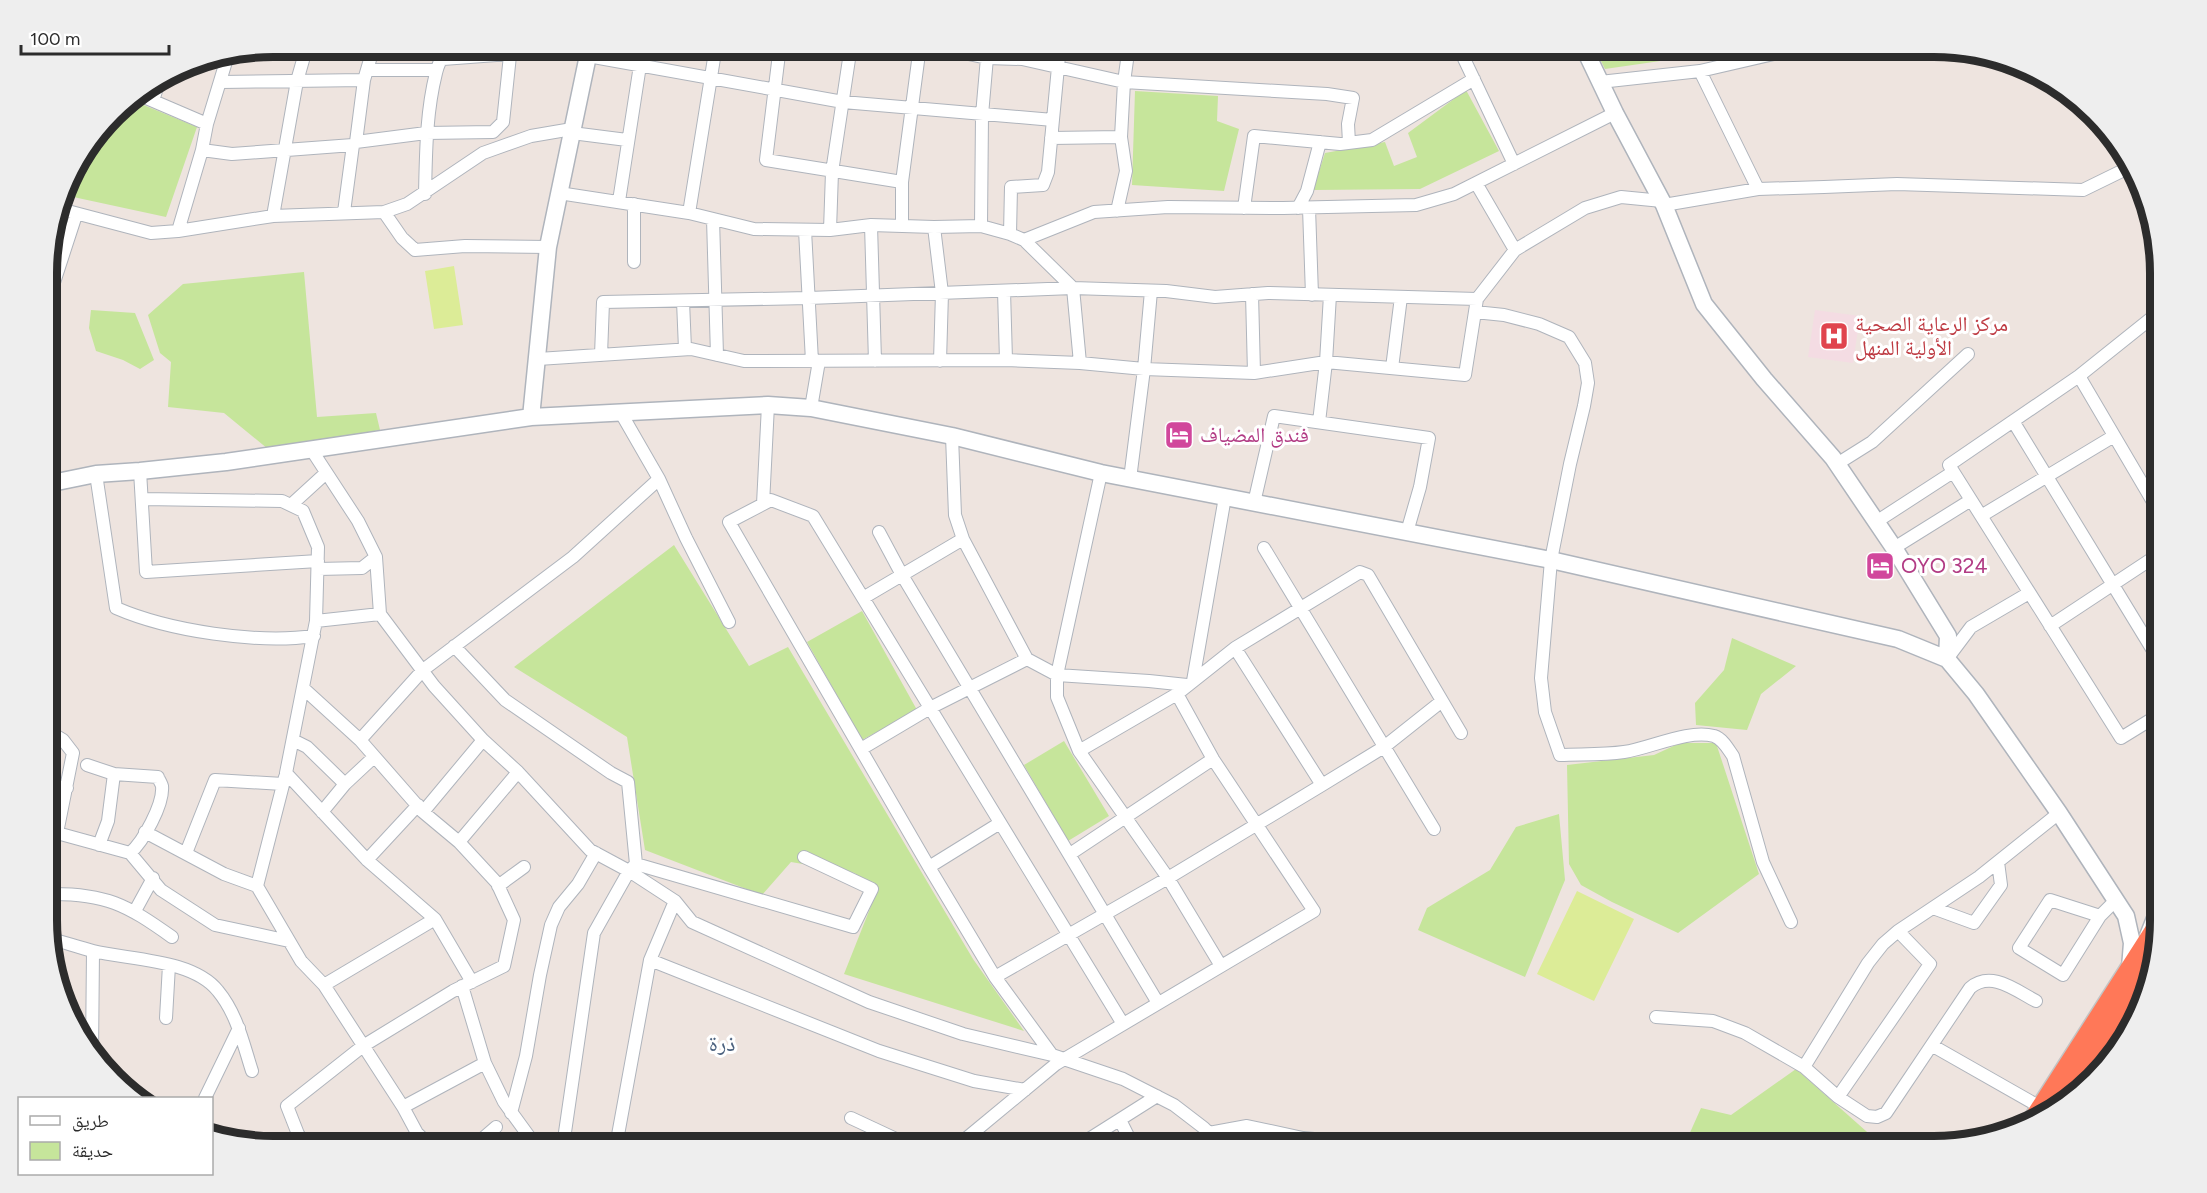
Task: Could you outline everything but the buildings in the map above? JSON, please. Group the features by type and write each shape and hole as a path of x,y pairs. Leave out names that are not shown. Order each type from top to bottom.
{"highway":[{"path":"2080,1078 2148,949"},
{"path":"2043,1106 2139,967"}],"street":[{"path":"273,216 297,81 304,57"},
{"path":"344,212 354,143 371,57"},
{"path":"202,150 232,154 284,152 426,133 493,132 503,122 509,57"},
{"path":"531,417 548,247 588,57"},
{"path":"612,57 843,102 1053,120"},
{"path":"619,201 641,57"},
{"path":"689,213 714,57"},
{"path":"779,57 766,160 902,182"},
{"path":"830,230 832,172 849,57"},
{"path":"902,226 902,182 918,57"},
{"path":"981,226 982,115 987,57"},
{"path":"1012,57 1124,82 1327,94 1353,98 1348,124 1349,143"},
{"path":"1010,234 1011,187 1043,185 1048,172 1059,57"},
{"path":"1117,211 1126,171 1121,137 1127,57"},
{"path":"1463,57 1514,164"},
{"path":"1588,57 1663,203 1704,304 1764,379 1837,464 1894,548 1948,636 1947,659"},
{"path":"1600,82 1700,71 1760,57"},
{"path":"221,82 297,81 366,75 441,58 426,133 425,194"},
{"path":"178,231 226,62"},
{"path":"1700,71 1758,189"},
{"path":"1244,208 1254,136 1349,143 1372,140 1474,79"},
{"path":"153,101 156,91"},
{"path":"146,98 207,124"},
{"path":"1024,240 1094,212 1168,207 1304,208 1416,205 1454,194 1615,113"},
{"path":"66,211 151,232 178,231 273,216 384,212 407,204 425,194 483,153 531,136 572,131 627,140"},
{"path":"1051,138 1121,137"},
{"path":"1312,295 1304,208 1320,142"},
{"path":"538,359 685,349 744,362 1006,360 1254,373 1326,362 1465,375 1476,306 1515,250 1585,208 1622,197 1663,203 1758,189 1897,184 2083,190 2124,170"},
{"path":"1476,183 1515,250"},
{"path":"559,193 689,213 754,230 830,230 871,225 981,226 1010,234 1024,240 1073,288 1080,363"},
{"path":"634,204 634,262"},
{"path":"384,212 402,238 415,250 465,246 548,247"},
{"path":"57,273 76,215"},
{"path":"713,219 717,355"},
{"path":"871,225 875,361"},
{"path":"934,227 942,293 940,361"},
{"path":"805,230 815,361 811,408"},
{"path":"601,355 603,302 716,301 1073,288 1151,291 1215,297 1252,294 1401,297 1476,306 1539,324 1569,337 1585,363 1588,383 1551,560 1541,678 1545,712 1560,755 1620,752 1646,748 1689,735 1716,737 1725,744 1733,756 1763,862 1791,922"},
{"path":"1004,291 1006,360"},
{"path":"1130,479 1151,291"},
{"path":"1252,294 1254,373"},
{"path":"1319,422 1330,295"},
{"path":"1392,368 1401,297"},
{"path":"683,301 685,349"},
{"path":"2150,319 2079,376 1949,465 2121,738 2150,720"},
{"path":"1837,464 1872,442 1968,354"},
{"path":"2079,376 2150,497"},
{"path":"763,504 768,405"},
{"path":"57,482 96,474 140,471 311,450 531,417 768,405 811,408 952,436 1130,479 1551,560 1898,639 1947,659 1976,694 2059,813 2126,916 2139,967"},
{"path":"621,413 659,479 729,622"},
{"path":"1254,503 1274,416 1429,438 1420,488 1407,532"},
{"path":"2013,421 2150,645"},
{"path":"952,436 955,515 963,539 1027,659 1056,675 1149,681 1186,687"},
{"path":"1981,516 2114,436"},
{"path":"311,450 358,521 376,557 380,614 434,686 590,850 632,867 854,927 872,889 804,857"},
{"path":"140,471 146,572 318,565 362,568 376,557"},
{"path":"1876,522 1953,472"},
{"path":"291,505 326,473"},
{"path":"1101,473 1056,675 1057,697 1079,751 1168,878 1221,966"},
{"path":"96,474 116,608 134,616 182,628 243,637 294,639 314,636"},
{"path":"360,740 423,670 573,557 659,479"},
{"path":"969,1136 1065,1059 1314,911 1213,759 1186,687 1224,497"},
{"path":"143,499 282,501 303,511 318,546 314,636 285,779 257,886"},
{"path":"1052,1055 995,977 729,522 771,500 813,516 1123,1024"},
{"path":"1894,548 1971,500"},
{"path":"879,532 902,575 1158,1003"},
{"path":"863,598 963,539"},
{"path":"1264,548 1434,829"},
{"path":"2050,626 2150,560"},
{"path":"1079,751 1186,687 1235,648 1360,572 1368,575 1461,733"},
{"path":"1947,659 1971,627 2029,593"},
{"path":"316,621 380,614"},
{"path":"454,646 505,700 611,773 628,782 632,867 594,933 564,1136"},
{"path":"1235,648 1322,785"},
{"path":"861,749 930,708 1027,659"},
{"path":"299,1136 287,1106 363,1046 467,984 504,966 514,920 498,886 459,842 420,809 360,740 303,688"},
{"path":"995,977 1168,878 1384,747 1442,701"},
{"path":"57,737 73,753 57,832 130,853 161,890 215,925 289,941"},
{"path":"293,740 306,747 345,784"},
{"path":"367,860 420,809 483,740"},
{"path":"322,812 345,784 374,757"},
{"path":"1070,854 1213,759"},
{"path":"87,765 114,774 158,777 162,786 158,808 137,846 130,853"},
{"path":"459,842 518,772"},
{"path":"99,845 108,821 114,774"},
{"path":"186,853 215,780 285,779 322,812 367,860 435,919 467,984 485,1063 504,1102 528,1136"},
{"path":"57,787 67,788"},
{"path":"1804,1067 1868,963 1883,944 1898,931 1998,862 2059,813"},
{"path":"929,867 1000,824"},
{"path":"145,832 224,874 257,886 302,961 324,985 421,1136"},
{"path":"511,1113 526,1056 551,925 559,907 579,884 596,853"},
{"path":"1933,908 1974,922 2001,885 1998,862"},
{"path":"498,886 524,867"},
{"path":"632,867 675,901 692,922 869,1002 963,1034 1052,1055 1123,1079 1174,1105 1212,1136"},
{"path":"135,911 153,878"},
{"path":"57,894 77,894 119,903 135,911 172,937"},
{"path":"2100,916 2050,900 2019,948 2063,975 2100,916 2116,900"},
{"path":"618,1136 650,960 675,901"},
{"path":"324,985 435,919"},
{"path":"1838,1097 1930,964 1898,931"},
{"path":"2139,967 2150,936"},
{"path":"58,941 93,951 169,965 205,979 217,989 228,1005 239,1028 252,1071"},
{"path":"92,1039 93,951"},
{"path":"650,960 879,1051 974,1081 1025,1090"},
{"path":"166,1018 169,965"},
{"path":"1656,1017 1713,1021 1744,1033 1804,1067 1838,1097 1867,1116 1877,1117 1886,1113 1970,988 1977,982 1994,980 2036,1001"},
{"path":"205,1097 239,1028"},
{"path":"1933,1046 2034,1112"},
{"path":"404,1107 485,1063"},
{"path":"1094,1136 1157,1096"},
{"path":"851,1118 890,1136"},
{"path":"1120,1120 1128,1136"},
{"path":"1209,1133 1247,1126 1294,1136"},
{"path":"486,1136 496,1128"}],"shaded area":[{"name":"مركز الرعاية الصحية الأولية المنهل","path":"1815,310 1860,316 1853,363 1808,357"}],"green space":[{"path":"1599,57 1688,57 1605,69"},
{"path":"1466,90 1499,151 1420,189 1313,190 1325,153 1385,142 1394,166 1417,157 1408,133"},
{"path":"1135,91 1218,96 1217,121 1239,129 1224,191 1132,185"},
{"path":"140,103 197,127 166,217 71,196 93,153 120,120"},
{"path":"454,266 463,325 434,329 425,271"},
{"path":"304,272 317,417 376,413 380,430 268,449 224,413 168,407 171,362 160,353 148,315 183,284"},
{"path":"91,310 135,313 154,360 140,369 123,360 96,351 89,328"},
{"path":"674,545 749,666 788,647 973,959 1024,1031 844,974 871,906 855,873 791,862 762,895 645,850 627,737 514,667"},
{"path":"862,611 917,710 862,740 807,642"},
{"path":"1732,638 1796,666 1761,694 1747,730 1696,725 1695,703 1724,670"},
{"path":"1064,741 1109,816 1068,841 1024,765"},
{"path":"1680,743 1716,743 1759,874 1678,933 1581,885 1569,864 1567,765 1654,755"},
{"path":"1559,814 1565,880 1525,977 1418,930 1427,908 1490,870 1516,827"},
{"path":"1577,891 1634,919 1594,1001 1537,974"},
{"path":"1796,1069 1872,1136 1688,1136 1701,1108 1731,1115"}],"place":[{"name":"مركز الرعاية الصحية الأولية المنهل","path":"1834,336"},
{"name":"فندق المضياف","path":"1179,435"},
{"name":"OYO 324","path":"1880,566"}],"district":[{"name":"ذرة","path":"722,1043"}]}
